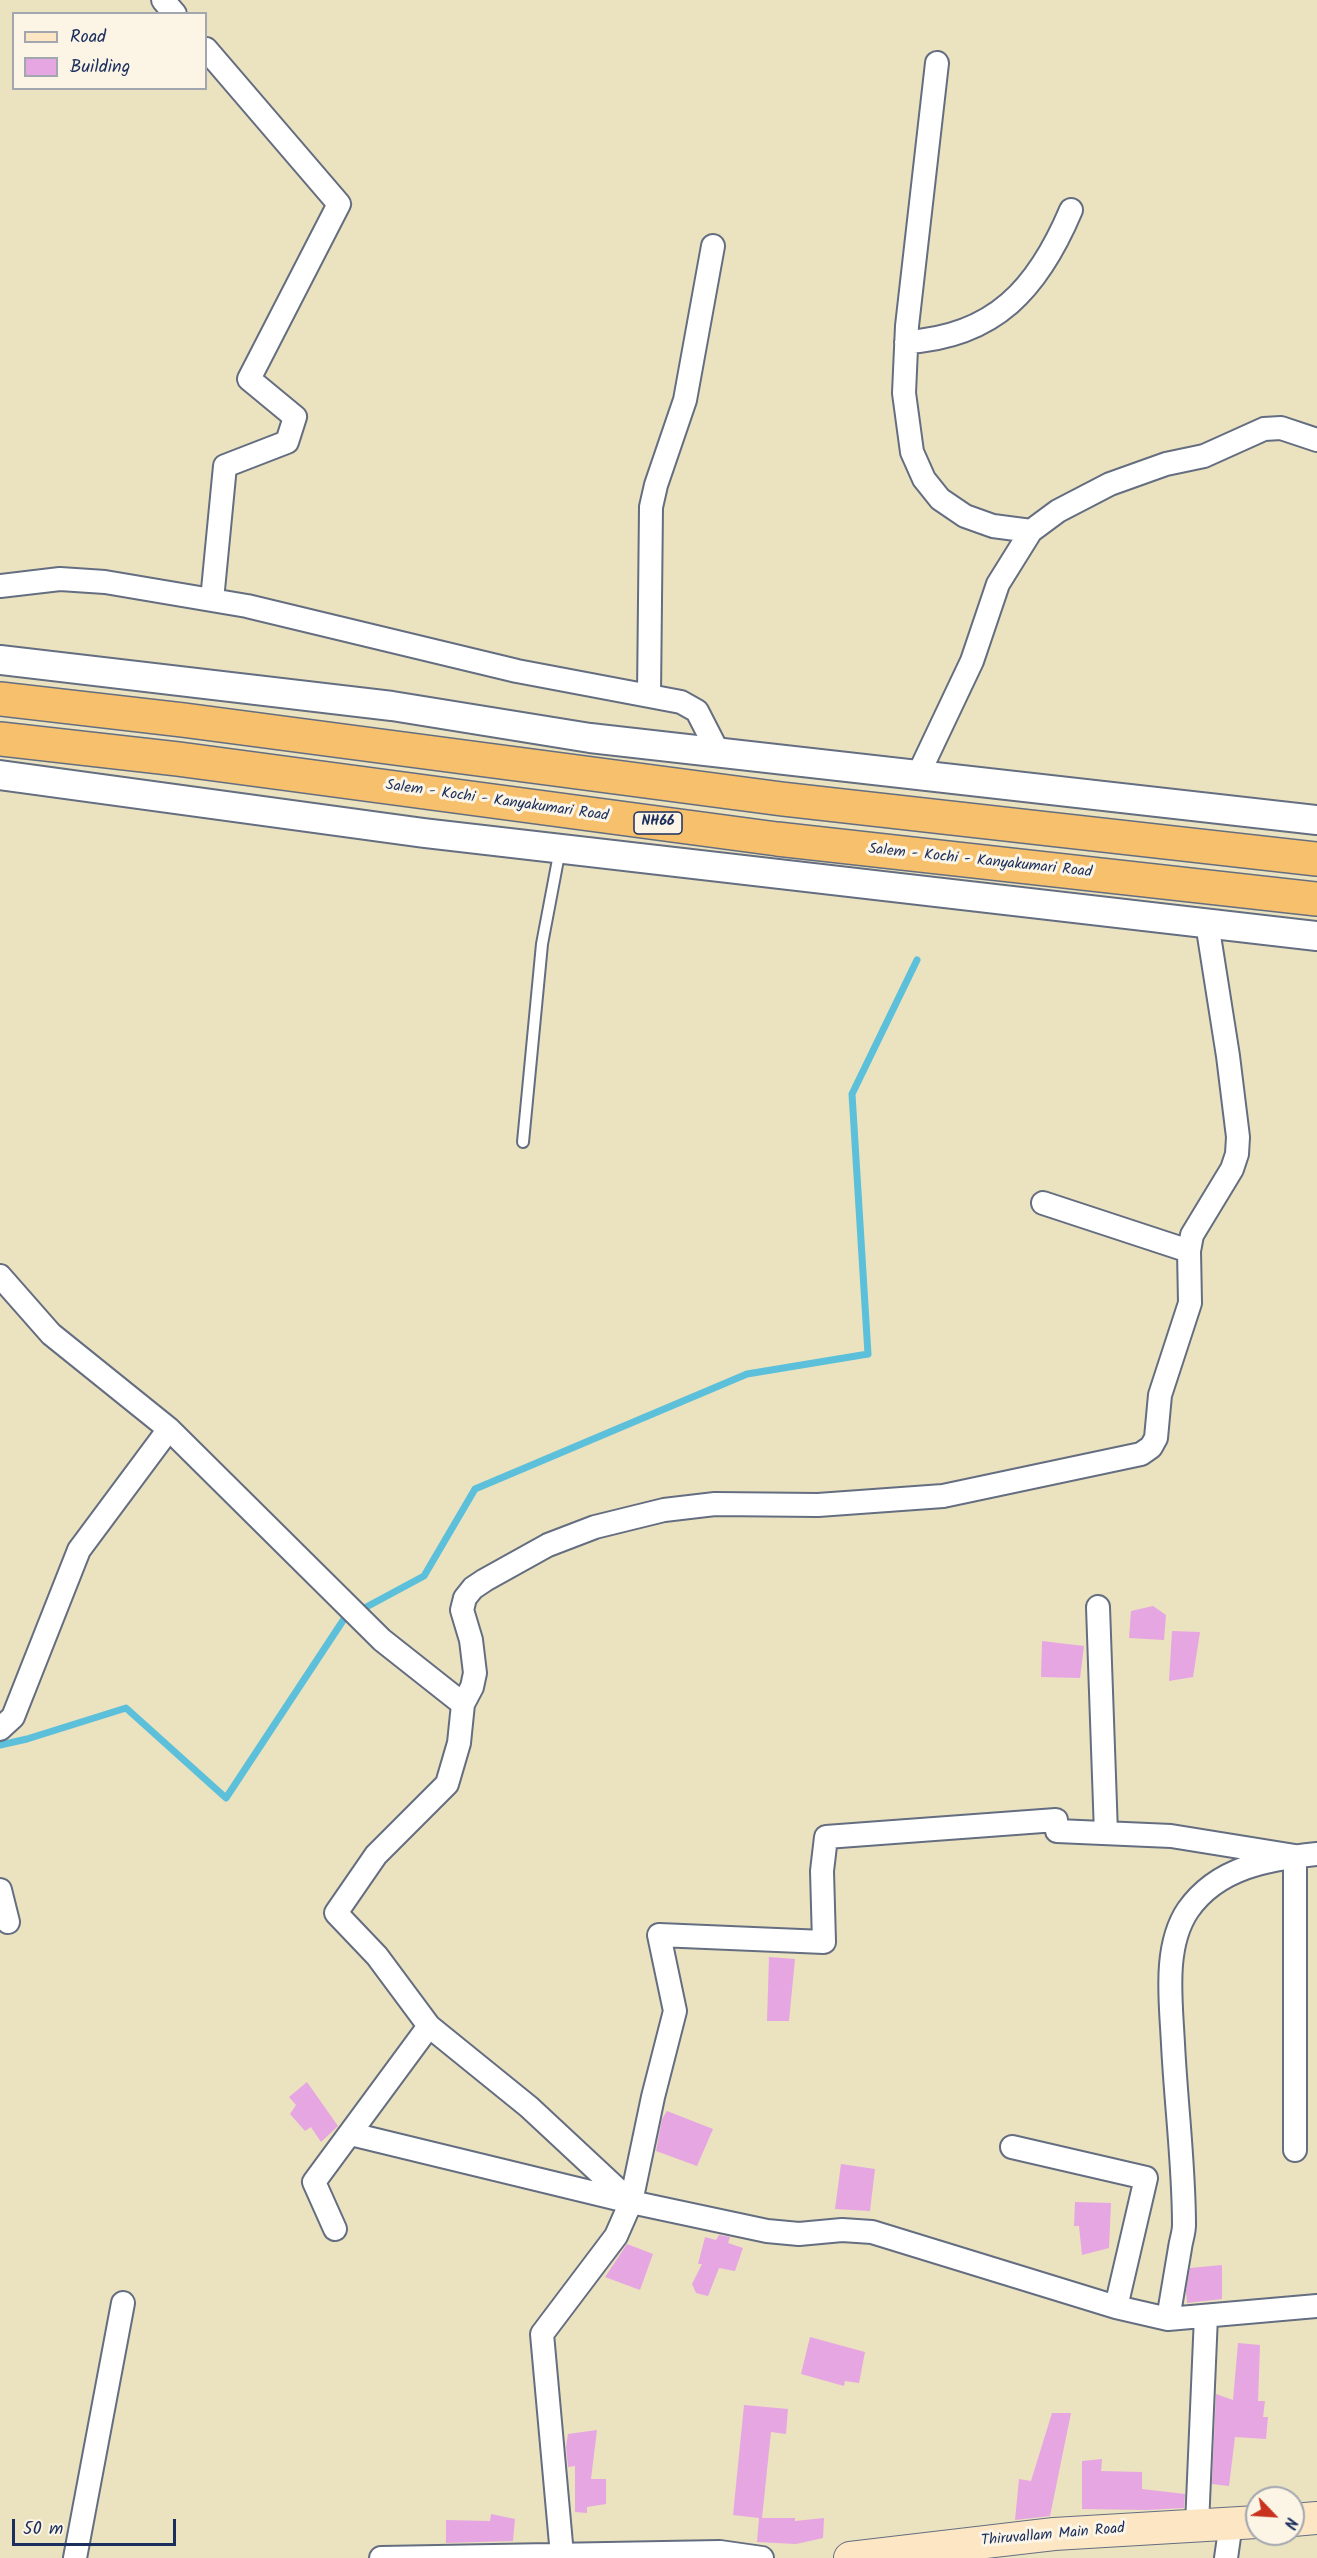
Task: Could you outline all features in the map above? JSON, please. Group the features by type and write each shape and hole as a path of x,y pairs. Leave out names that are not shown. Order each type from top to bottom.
{"highway":[{"path":"0,699 183,720 782,800 1317,858"},
{"name":"Salem - Kochi - Kanyakumari Road","path":"0,739 190,761 777,839 1317,899"}],"main road":[{"name":"Thiruvallam Main Road","path":"850,2558 1054,2534 1244,2523"}],"street":[{"path":"163,0 173,12"},
{"path":"207,50 339,204 249,379 295,417 288,442 225,466 212,600"},
{"path":"937,63 906,342 904,393 912,452 924,479 940,499 965,516 993,526 1031,531"},
{"path":"906,342 926,341 951,335 977,326 1001,312 1026,288 1056,246 1071,210"},
{"path":"649,695 651,507 656,485 686,400 713,246"},
{"path":"918,775 972,661 998,584 1031,531 1058,511 1110,484 1166,464 1204,456 1264,429 1281,428 1317,440"},
{"path":"0,586 60,579 105,582 212,600 247,606 517,671 681,702 697,711 718,752"},
{"path":"0,660 380,705 590,738 1317,820"},
{"path":"0,775 412,831 1317,936"},
{"path":"631,2202 529,2107 429,2026 377,1956 336,1913 376,1855 447,1784 459,1743 463,1704 472,1687 475,1673 471,1640 462,1610 469,1593 485,1580 548,1545 595,1527 664,1510 715,1503 818,1505 943,1496 1142,1454 1151,1447 1156,1438 1160,1395 1190,1303 1189,1251 1192,1235 1232,1169 1238,1137 1207,924"},
{"path":"1043,1203 1189,1251"},
{"path":"0,1276 51,1334 169,1429 382,1640 463,1704"},
{"path":"0,1729 9,1724 13,1717 79,1550 169,1429"},
{"path":"1098,1607 1106,1833"},
{"path":"562,2555 542,2334 616,2236 631,2202 653,2097 675,2011 659,1935 824,1942 822,1871 826,1837 1056,1820 1057,1831 1171,1836 1306,1855"},
{"path":"1295,2150 1306,1855"},
{"path":"1168,2319 1184,2228 1171,1998 1172,1956 1179,1931 1187,1911 1216,1882 1256,1863 1306,1855"},
{"path":"0,1890 8,1922"},
{"path":"336,2229 314,2182 429,2026"},
{"path":"351,2134 631,2202 767,2231 799,2234 842,2230 872,2232 1116,2307 1168,2319 1317,2306"},
{"path":"1012,2147 1146,2178 1116,2307"},
{"path":"75,2558 123,2303"},
{"path":"1197,2525 1206,2316"},
{"path":"1226,2558 1244,2523"},
{"path":"381,2558 720,2552 762,2558"}],"lane":[{"path":"524,1142 542,944 560,849"}],"building":[{"path":"1153,1606 1166,1615 1164,1640 1129,1638 1131,1611"},
{"path":"1172,1631 1200,1632 1193,1677 1169,1681"},
{"path":"1042,1641 1084,1646 1080,1678 1041,1677"},
{"path":"769,1957 795,1959 789,2021 767,2021"},
{"path":"307,2082 338,2126 321,2142 311,2127 305,2131 290,2114 296,2105 289,2097"},
{"path":"667,2111 713,2129 697,2166 656,2151 662,2119"},
{"path":"841,2164 875,2169 870,2211 835,2209"},
{"path":"1075,2202 1111,2203 1109,2248 1082,2255 1079,2226 1074,2226"},
{"path":"719,2235 730,2237 728,2243 743,2248 735,2271 719,2268 708,2296 696,2293 692,2284 702,2264 698,2264 705,2237 716,2240"},
{"path":"627,2244 653,2254 640,2290 605,2277"},
{"path":"1222,2265 1222,2299 1187,2303 1186,2291 1190,2268"},
{"path":"810,2337 865,2352 859,2383 845,2381 844,2386 801,2374"},
{"path":"1238,2343 1260,2345 1258,2401 1265,2401 1263,2417 1268,2417 1266,2439 1235,2437 1229,2486 1212,2484 1216,2394 1233,2400"},
{"path":"744,2405 788,2409 786,2434 771,2432 762,2518 795,2518 795,2521 824,2518 823,2538 796,2544 757,2542 759,2518 733,2515"},
{"path":"1052,2413 1071,2413 1050,2516 1015,2520 1019,2479 1031,2481"},
{"path":"597,2430 591,2479 606,2479 606,2504 587,2507 587,2513 575,2512 575,2466 568,2467 566,2447 568,2434"},
{"path":"1102,2459 1101,2471 1142,2472 1142,2489 1185,2494 1184,2508 1082,2509 1082,2461"},
{"path":"491,2514 515,2519 513,2541 446,2543 446,2520 490,2521"}],"waterway":[{"path":"0,1745 27,1739 126,1708 226,1798 344,1619 424,1576 475,1489 747,1374 868,1354 852,1094 917,960"}]}
